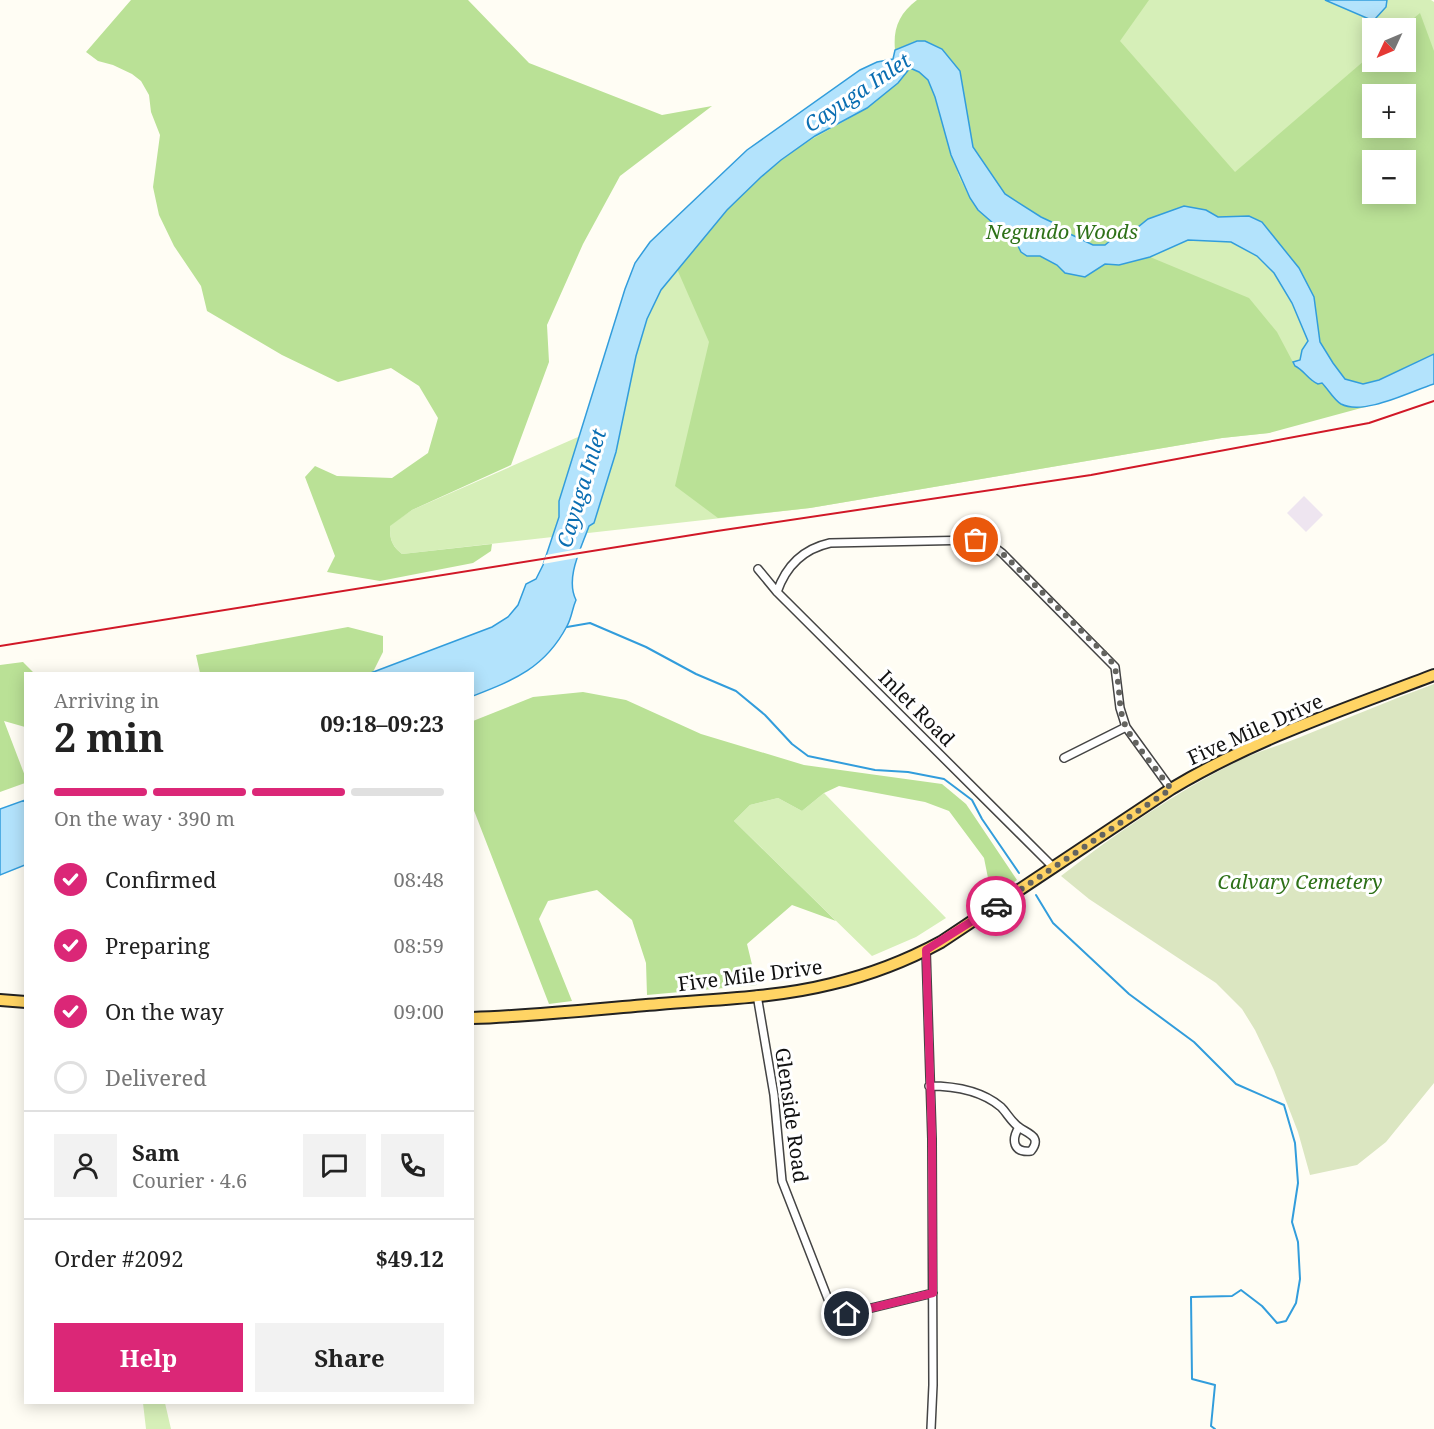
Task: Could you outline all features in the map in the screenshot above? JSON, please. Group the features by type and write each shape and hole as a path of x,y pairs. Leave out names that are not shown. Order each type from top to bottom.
{"main road":[{"name":"Five Mile Drive","path":"474,1018 532,1016 756,995 829,985 867,975 926,950 976,920 1171,789 1226,757 1286,731 1434,675"},
{"path":"0,1000 24,1002"}],"street":[{"path":"777,592 782,577 791,565 803,553 816,546 830,543 976,540 990,544 1002,553 1115,667 1120,708 1126,727 1171,789"},
{"name":"Inlet Road","path":"758,569 777,592 1054,868"},
{"path":"1064,758 1126,727"},
{"path":"926,950 933,1293 931,1429"},
{"name":"Glenside Road","path":"756,995 774,1095 782,1180 828,1299 837,1309 847,1314 933,1293"},
{"path":"929,1086 947,1086 985,1096 1006,1112 1019,1127"}],"shaded area":[{"path":"1304,496 1323,515 1306,532 1287,513"}],"green space":[{"path":"131,0 468,0 529,63 662,115 712,106 620,176 583,244 547,325 549,362 511,465 412,510 390,526 392,542 402,554 492,544 491,551 473,563 380,581 327,572 335,556 305,477 315,466 337,476 392,478 428,453 438,418 419,386 391,368 338,382 282,355 207,311 201,286 174,246 159,215 153,187 160,135 151,112 149,95 141,81 132,74 98,61 86,52"},
{"path":"917,0 1149,0 1120,41 1235,172 1362,63 1362,72 1416,72 1416,18 1414,18 1420,13 1434,51 1434,354 1379,380 1363,384 1345,379 1320,342 1314,297 1249,216 1218,217 1206,210 1184,206 1148,219 1133,231 1117,235 1105,245 1093,245 1068,233 1005,194 973,147 960,71 916,41 895,50 896,28 906,11"},
{"name":"Negundo Woods","path":"966,0 1431,0 1434,2 1434,331 1291,423 1269,433 1222,438 810,508 402,554 398,551 392,541 390,525 412,510 603,426 646,277 882,76"},
{"path":"910,68 928,80 959,177 970,198 978,210 1017,244 1021,252 1027,256 1040,256 1057,265 1065,273 1085,277 1105,264 1119,265 1150,257 1249,298 1277,332 1295,366 1313,382 1322,382 1334,396 1345,404 1358,406 1376,404 1269,433 1222,438 810,508 718,518 675,486 709,342 677,269 753,183 803,145 872,105"},
{"path":"348,627 383,636 383,652 373,672 200,672 196,655"},
{"path":"23,662 33,672 24,672 24,727 4,721 24,773 24,783 0,792 0,665"},
{"name":"Calvary Cemetery","path":"1434,684 1434,1083 1386,1142 1357,1165 1310,1175 1298,1132 1274,1070 1242,1009 1216,983 1089,899 1061,876 1147,814 1238,761"},
{"path":"583,692 626,700 701,734 804,765 942,784 966,804 1017,880 998,894 988,878 984,858 949,811 925,802 839,786 824,793 802,811 778,798 750,805 734,821 836,921 792,905 747,944 757,985 647,995 646,963 632,920 597,890 548,901 539,919 572,1001 549,1004 474,811 474,721 533,697"},
{"path":"824,793 946,918 916,937 872,956 734,821 750,805 778,798 802,811"},
{"path":"143,1404 165,1404 171,1429 146,1429"}],"water":[{"path":"1325,0 1387,0 1386,7 1376,18 1367,18"},
{"name":"Cayuga Inlet","path":"917,41 925,41 942,49 960,71 973,147 1005,194 1041,217 1093,245 1105,245 1117,235 1133,231 1148,219 1184,206 1206,210 1218,217 1249,216 1262,222 1299,268 1314,297 1320,342 1345,379 1363,384 1379,380 1434,354 1434,384 1374,405 1351,407 1338,402 1322,383 1318,384 1311,380 1293,362 1300,360 1302,350 1308,341 1292,303 1274,273 1257,256 1231,242 1188,240 1150,257 1119,265 1105,264 1085,277 1065,273 1057,265 1040,256 1027,256 1021,252 1017,244 978,210 970,198 951,155 928,80 910,68 898,83 867,108 815,136 761,177 727,210 661,290 647,319 636,356 616,452 594,523 589,526 575,563 572,582 576,600 567,626 549,652 515,678 474,696 474,672 373,672 492,627 508,617 518,605 526,584 536,579 543,565 559,517 559,501 635,263 650,242 747,150 860,70 877,62 893,59 895,50"},
{"path":"24,800 24,865 0,875 0,809"}],"pier":[{"path":"584,548 582,557 543,564 546,555"}],"waterway":[{"path":"567,627 590,623 646,647 696,674 736,691 765,715 792,744 808,756 875,770 908,772 944,779 972,800 982,819 1019,873"},
{"path":"1036,895 1053,923 1129,994 1194,1042 1236,1084 1284,1105 1295,1143 1298,1183 1292,1222 1298,1242 1300,1279 1296,1303 1286,1321 1277,1323 1262,1306 1241,1290 1232,1296 1191,1297 1192,1379 1215,1385 1211,1426 1215,1429"}],"railway":[{"path":"0,646 717,531 1091,475 1369,423 1434,401"}],"way so far":[{"path":"976,540 990,544 1002,553 1109,658 1118,676 1120,708 1126,727 1171,789 996,906"}],"route":[{"path":"847,1314 933,1293 932,1138 926,950 996,906"}]}
